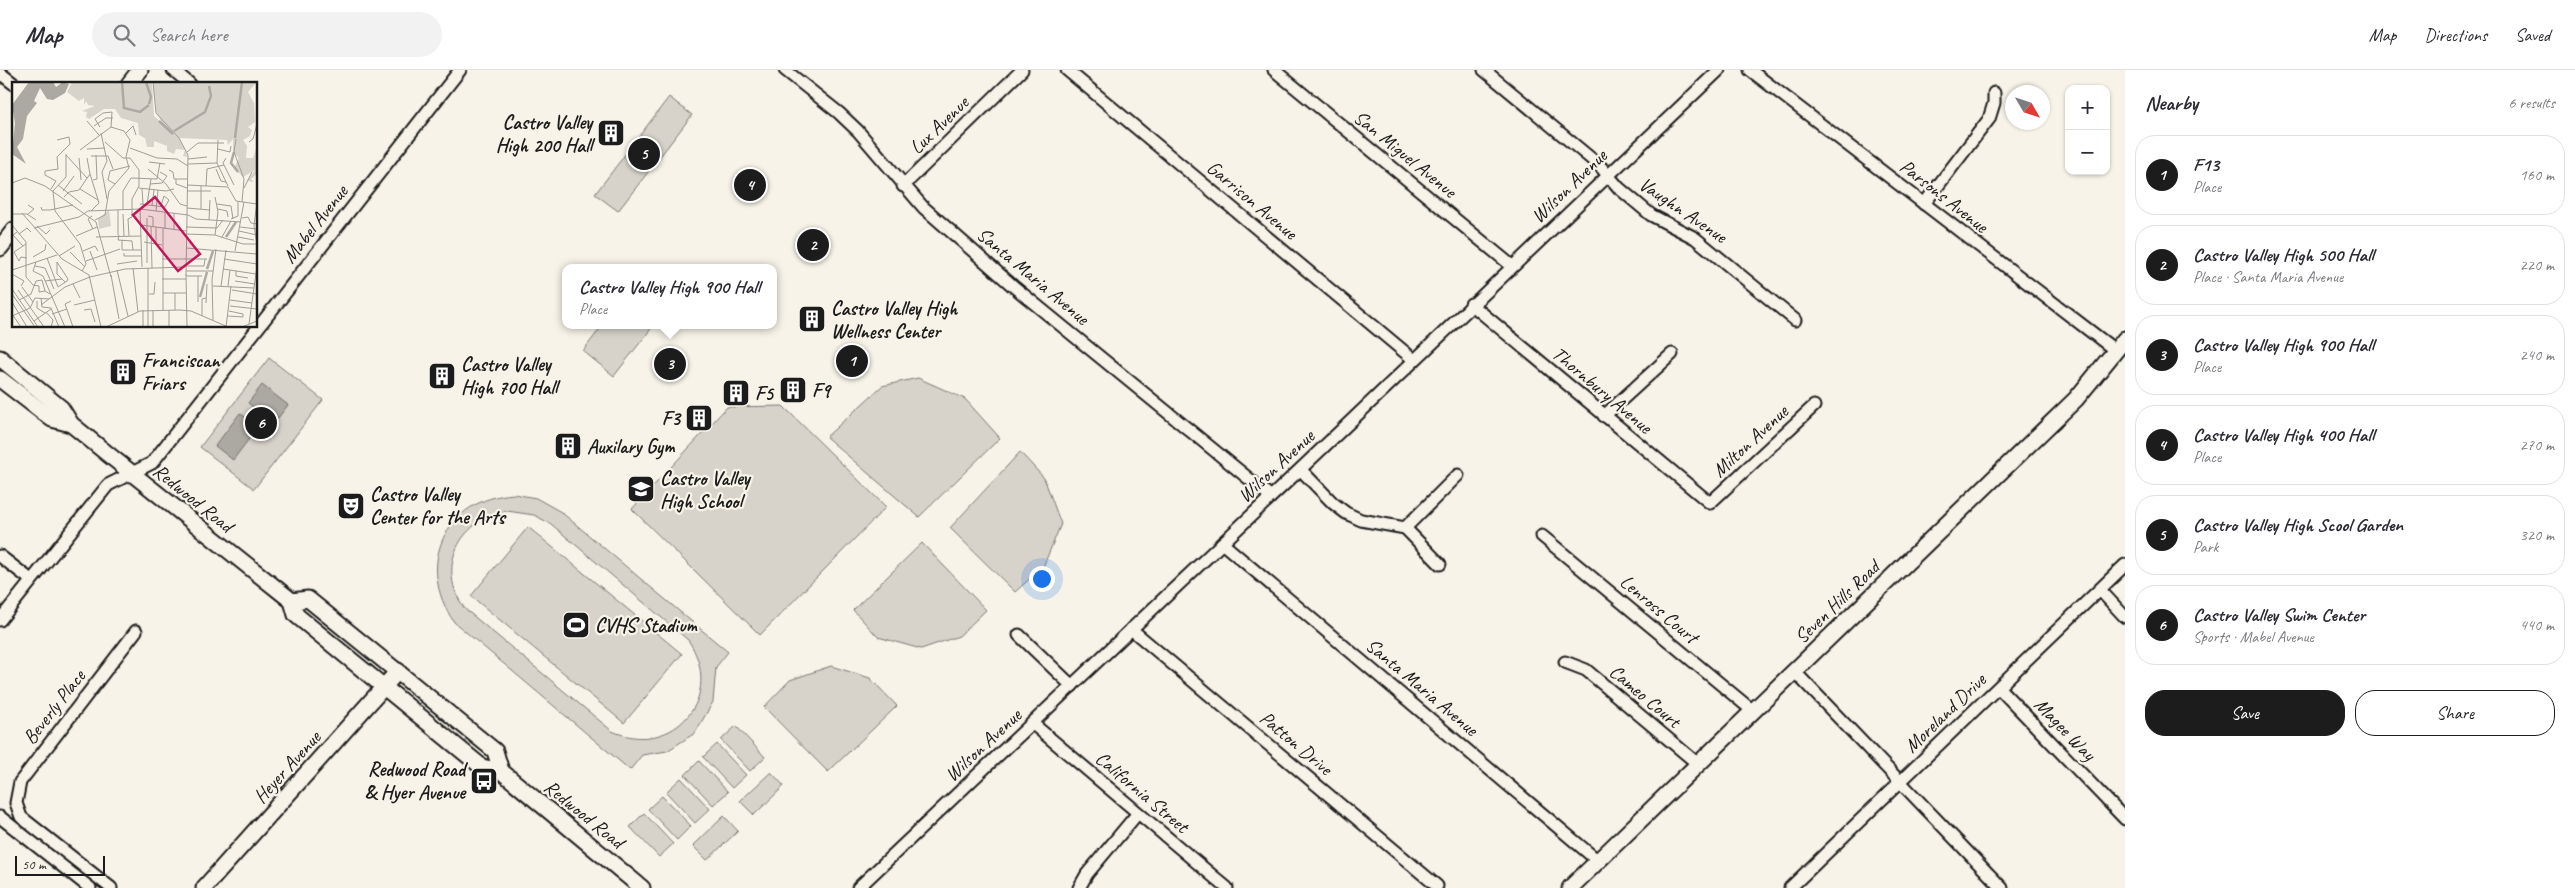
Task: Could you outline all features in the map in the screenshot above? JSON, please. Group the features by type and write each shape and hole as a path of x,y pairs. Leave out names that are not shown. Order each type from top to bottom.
{"main road":[{"path":"131,82 140,70"},
{"path":"0,248 12,233"},
{"name":"Seven Hills Road","path":"1570,888 2076,399 2125,339"},
{"name":"Redwood Road","path":"0,358 60,408 71,424 131,474 292,601 296,615 482,767 500,771 642,888"},
{"name":"Redwood Road","path":"0,378 52,420 71,424"},
{"name":"Redwood Road","path":"292,601 308,599 496,751 500,771"},
{"name":"Heyer Avenue","path":"204,888 398,671"}],"street":[{"path":"173,70 188,82"},
{"name":"Mabel Avenue","path":"0,620 108,485 154,461 460,70"},
{"name":"Santa Maria Avenue","path":"785,70 839,112 858,131 903,186 923,207 1014,286 1270,496"},
{"name":"Garrison Avenue","path":"1067,70 1413,359"},
{"name":"San Miguel Avenue","path":"1274,70 1512,266"},
{"name":"Vaughn Avenue","path":"1484,70 1600,166 1618,188 1652,215 1696,238 1795,320"},
{"name":"Wilson Avenue","path":"858,888 1033,724 1270,496 1301,470 1413,359 1719,70"},
{"name":"Parsons Avenue","path":"1750,70 2116,351"},
{"name":"Lux Avenue","path":"903,186 1016,72"},
{"path":"0,73 12,82"},
{"path":"1924,204 1989,119 1994,103 1994,93"},
{"name":"Thornbury Avenue","path":"1471,304 1710,502"},
{"path":"1604,416 1672,354"},
{"name":"Milton Avenue","path":"1710,502 1814,406"},
{"path":"1301,470 1333,503 1346,513 1361,520 1405,528 1440,564"},
{"path":"1405,528 1458,475"},
{"name":"Lenross Court","path":"1542,536 1753,711"},
{"name":"Santa Maria Avenue","path":"1222,543 1598,861"},
{"path":"0,556 31,580"},
{"name":"Moreland Drive","path":"1798,885 1900,782 2125,565"},
{"path":"2100,590 2125,617"},
{"name":"Patton Drive","path":"1131,629 1437,886"},
{"name":"Beverly Place","path":"111,888 21,817 16,793 20,782 136,631"},
{"path":"1019,634 1072,686"},
{"name":"Cameo Court","path":"1565,662 1586,670 1698,764"},
{"path":"1794,671 2002,888"},
{"name":"Magee Way","path":"1999,688 2125,819"},
{"name":"California Street","path":"1033,724 1227,888"},
{"path":"1079,888 1087,874 1138,814"},
{"path":"0,817 90,888"}],"shaded area":[{"path":"669,97 692,115 618,211 595,194"},
{"path":"600,329 651,329 614,376 583,351"},
{"path":"269,358 323,400 254,489 200,447"},
{"path":"918,378 965,399 1000,438 919,517 826,437 882,386"},
{"path":"262,385 288,405 274,423 248,403"},
{"path":"783,406 886,507 760,635 632,509 727,407"},
{"path":"240,413 258,427 233,460 215,446"},
{"path":"1020,452 1044,478 1061,524 1043,567 1015,592 950,528"},
{"path":"514,494 536,498 561,512 728,652 716,667 713,702 695,733 667,751 642,755 630,770 454,622 443,600 437,579 437,558 443,538 454,522 470,508 490,499","holes":["507,511 534,515 551,524 688,640 698,661 701,682 697,701 688,717 673,729 655,736 635,737 612,731 465,609 456,593 452,578 452,562 457,548 465,535 476,524 490,516"]},
{"name":"CVHS Stadium","path":"528,527 682,654 624,723 471,596"},
{"path":"922,543 986,610 959,636 921,649 878,637 853,610"},
{"path":"831,666 870,678 897,706 828,772 764,707 790,680"},
{"path":"736,726 765,757 750,771 721,740"},
{"path":"717,744 746,775 732,788 703,757"},
{"path":"699,761 728,792 713,805 685,775"},
{"path":"771,772 784,786 754,815 740,801"},
{"path":"681,778 710,809 695,823 666,792"},
{"path":"662,796 691,826 677,840 648,809"},
{"path":"644,813 673,844 659,857 630,827"},
{"path":"724,816 738,831 707,860 693,846"}],"place":[{"name":"Castro Valley High 200 Hall","path":"611,133"},
{"name":"Castro Valley High Scool Garden","path":"644,154"},
{"name":"Castro Valley High 400 Hall","path":"750,185"},
{"name":"Castro Valley High 500 Hall","path":"813,245"},
{"name":"Castro Valley High Wellness Center","path":"812,319"},
{"name":"F13","path":"852,361"},
{"name":"Castro Valley High 900 Hall","path":"670,364"},
{"name":"Franciscan Friars","path":"123,372"},
{"name":"Castro Valley High 700 Hall","path":"442,376"},
{"name":"F9","path":"793,390"},
{"name":"F5","path":"736,393"},
{"name":"F3","path":"699,418"},
{"name":"Castro Valley Swim Center","path":"261,423"},
{"name":"Auxilary Gym","path":"568,446"},
{"name":"Castro Valley High School","path":"641,489"},
{"name":"Castro Valley Center for the Arts","path":"351,506"},
{"name":"CVHS Stadium","path":"576,625"},
{"name":"Redwood Road & Hyer Avenue","path":"484,781"}]}
